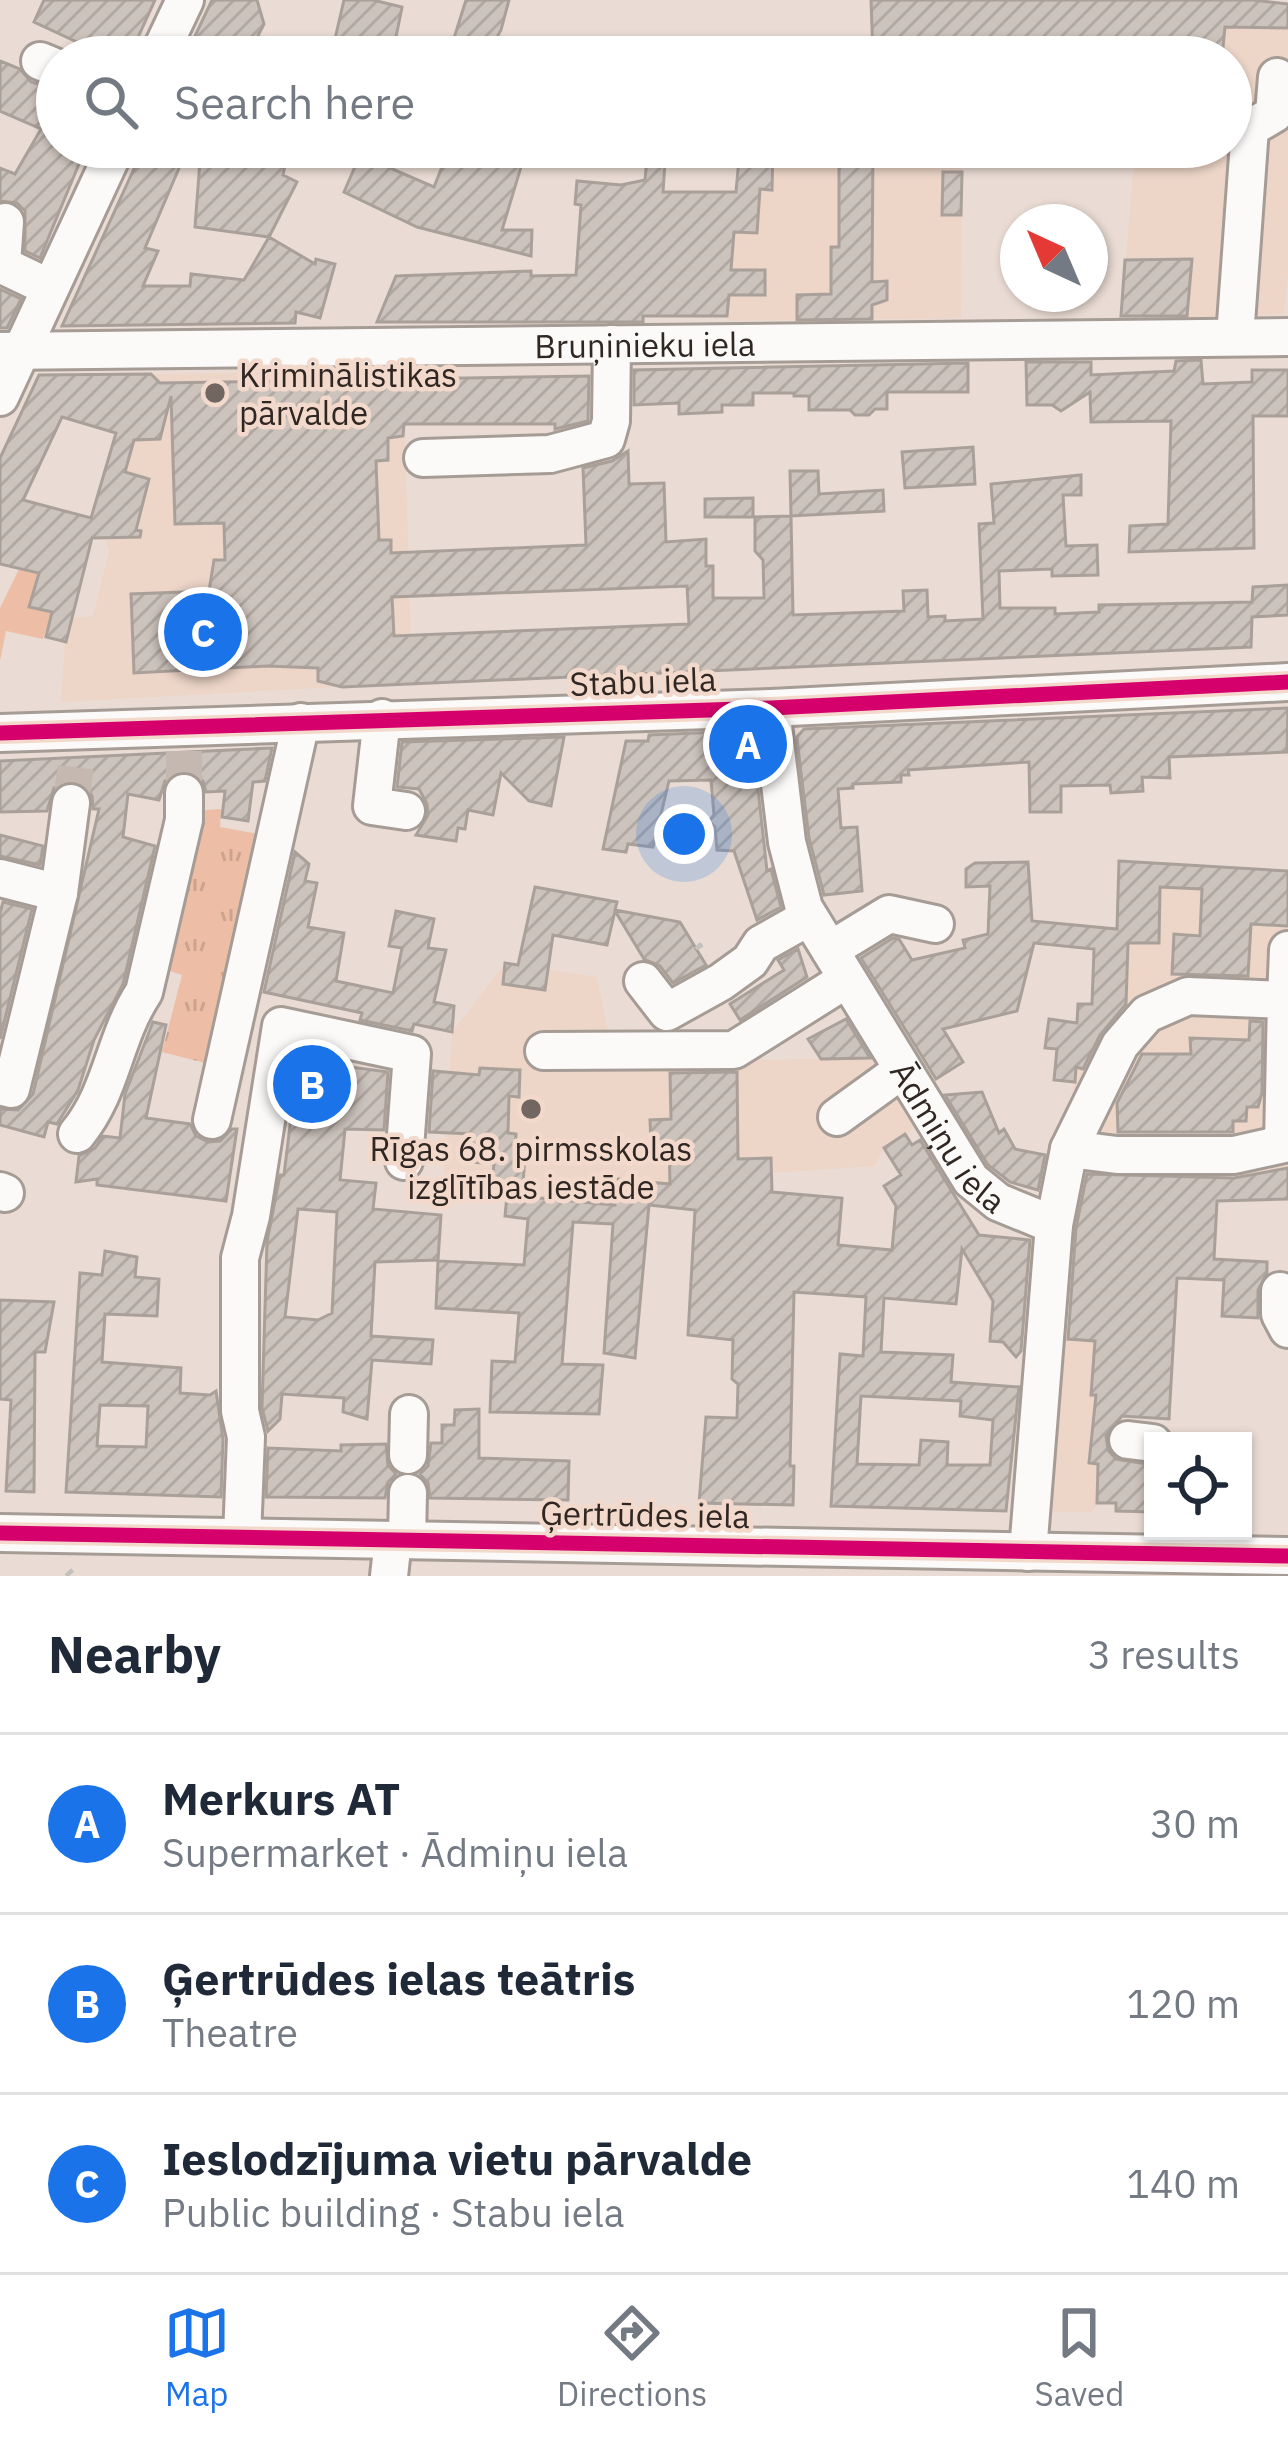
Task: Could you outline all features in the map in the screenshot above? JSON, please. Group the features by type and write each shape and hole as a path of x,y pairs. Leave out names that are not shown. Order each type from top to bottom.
{"street":[{"path":"177,36 185,0"},
{"path":"1252,127 1274,114 1277,77"},
{"path":"0,397 11,351 50,288 106,168"},
{"path":"1235,338 1247,168"},
{"path":"5,222 1,264 50,288"},
{"name":"Bruņinieku iela","path":"11,351 1288,337"},
{"path":"423,458 550,454 606,439 611,421 612,344"},
{"name":"Stabu iela","path":"0,733 79,743 184,739 301,722 771,707 1288,682"},
{"name":"Ādmiņu iela","path":"771,707 787,842 809,917 983,1193 1054,1226"},
{"path":"382,718 372,806 406,811"},
{"path":"212,1120 301,722"},
{"path":"77,1134 98,1109 128,1016 144,992 184,820 184,793"},
{"path":"0,1086 10,1089 59,893 71,802"},
{"path":"0,878 59,893"},
{"path":"544,1051 636,1062 734,1050 838,964 889,914 935,924"},
{"path":"643,981 667,1012 721,982 750,961 761,944 809,917"},
{"path":"1069,1149 1117,1155 1234,1155 1285,1143 1288,950"},
{"path":"1038,1560 1054,1226 1069,1149 1120,1045 1147,1014 1188,996 1286,1000"},
{"path":"242,1537 246,1437 240,1412 240,1258 281,1026 412,1054 404,1161"},
{"path":"837,1117 902,1070"},
{"path":"1280,1291 1280,1315 1288,1329"},
{"path":"408,1455 409,1414"},
{"path":"396,1552 408,1493"},
{"name":"Ģertrūdes iela","path":"0,1533 242,1537 396,1552 543,1559 832,1562 1038,1560 1209,1543 1264,1563"}],"path":[{"path":"66,1576 83,1560"}],"shaded area":[{"path":"871,0 1288,28 1284,314 1121,320 1133,168 1252,168 1252,36 872,36"},
{"path":"738,168 962,168 961,318 727,321"},
{"path":"403,371 412,683 61,702 65,641 72,618 93,616 109,551 105,538 152,374"},
{"path":"1119,861 1288,871 1288,1199 1133,1202 1116,1504 1099,1503 1092,1512 1047,1512 1057,1157 1078,1050 1118,928"},
{"path":"505,963 597,977 610,1040 670,1061 872,1058 914,1129 884,1148 875,1166 771,1173 724,1189 617,1179 615,1206 443,1189 452,1032"}],"green space":[{"path":"21,565 39,573 29,606 52,612 43,639 6,631 0,661 0,608"},
{"path":"221,809 220,827 253,833 268,842 209,1064 162,1052 182,975 158,967 191,811"}],"building":[{"path":"44,0 155,0 139,36 64,36 34,22"},
{"path":"212,0 257,0 264,24 258,36 195,36"},
{"path":"344,0 402,7 396,36 336,36"},
{"path":"466,0 509,0 498,36 455,36"},
{"path":"871,0 1253,0 1288,4 1288,28 1225,27 1224,36 872,36"},
{"path":"0,61 20,69 36,84 36,127 0,111"},
{"path":"36,138 36,168 77,168 40,258 25,251 25,211 17,203 0,201 0,168 15,174"},
{"path":"134,168 179,168 145,248 158,251 143,286 190,286 191,274 244,280 269,237 315,264 316,259 335,264 320,318 296,312 295,323 62,326"},
{"path":"199,168 284,168 283,175 297,182 269,237 195,227"},
{"path":"354,168 390,168 434,187 442,168 521,168 502,230 532,230 531,256 417,227 344,192"},
{"path":"646,168 665,168 663,192 736,192 738,168 773,168 772,190 760,189 757,233 734,232 731,270 765,270 765,295 729,295 727,316 643,316 643,322 377,322 396,276 531,271 531,276 576,275 581,205 575,204 577,181 621,185 645,180"},
{"path":"839,168 873,168 872,282 887,281 887,300 872,305 872,319 797,320 797,295 831,294 831,247 839,247"},
{"path":"943,172 962,172 961,215 942,215"},
{"path":"1192,259 1187,316 1121,316 1125,260"},
{"path":"0,289 21,299 7,328 0,328"},
{"path":"1201,360 1203,384 1252,382 1252,370 1288,370 1288,416 1253,416 1254,548 1129,552 1130,526 1168,524 1171,421 1091,422 1090,392 1061,411 1052,405 1027,405 1026,362 1091,362 1091,375 1174,371 1176,361"},
{"path":"968,363 968,392 887,392 887,409 875,409 869,415 809,410 809,396 794,393 753,393 753,405 722,405 722,412 679,414 679,403 634,405 634,370"},
{"path":"151,374 160,383 589,376 588,421 555,429 555,424 404,424 403,436 388,438 388,460 376,461 379,540 391,540 391,553 586,545 583,468 612,461 628,451 629,484 664,483 666,542 706,539 706,566 713,566 713,598 764,598 763,560 755,551 755,517 791,516 793,615 904,611 903,591 927,590 928,617 983,619 979,524 994,523 991,484 1081,475 1081,495 1063,495 1066,546 1097,545 1098,575 1052,576 1052,569 999,571 1000,608 1055,608 1055,614 1099,612 1099,605 1252,602 1253,587 1288,585 1288,615 1252,617 1251,647 342,687 318,681 318,668 134,673 131,594 209,591 214,560 225,560 224,523 175,524 171,396 160,439 134,440 125,472 149,479 136,530 141,531 140,537 92,538 66,642 46,637 52,612 29,607 39,573 0,564 0,458 39,375","holes":["62,417 116,433 91,518 23,500","687,586 689,624 394,636 392,597"]},
{"path":"973,447 975,484 905,488 902,452"},
{"path":"790,471 818,471 819,494 883,490 884,511 791,516"},
{"path":"753,498 753,517 705,517 705,499"},
{"path":"1288,708 1287,752 1169,757 1170,778 1142,777 1143,791 1111,793 1110,785 1061,786 1061,812 1030,812 1029,762 908,770 901,782 838,789 841,828 857,827 862,891 824,895 809,838 798,748 797,737 804,729"},
{"path":"746,731 752,735 767,871 771,869 781,907 757,920 734,851 717,850 715,827 709,821 714,815 711,780 669,781 653,847 628,844 626,852 603,849 626,741 648,741 649,735"},
{"path":"564,737 551,806 529,801 501,773 493,815 468,810 465,829 458,828 456,841 416,835 428,815 427,804 419,789 397,787 402,742"},
{"path":"272,748 265,781 253,782 248,821 222,817 225,791 206,792 203,781 185,771 165,781 159,800 128,794 123,837 155,846 123,984 94,1040 78,1090 57,1124 48,1122 44,1137 0,1125 0,1109 18,1110 33,1094 99,809 93,809 86,786 73,781 54,788 47,811 0,812 0,761"},
{"path":"0,835 43,846 40,865 0,856"},
{"path":"295,852 309,864 305,881 317,883 308,927 344,933 336,981 393,993 402,948 389,946 396,911 434,919 428,948 446,950 434,1002 454,1006 452,1032 414,1024 412,1031 360,1020 362,1013 264,992"},
{"path":"1119,861 1288,871 1288,926 1251,924 1248,976 1172,974 1174,934 1200,936 1202,889 1160,887 1159,943 1128,943 1126,1004 1100,1035 1083,1069 1076,1067 1075,1082 1054,1080 1057,1049 1045,1048 1049,1019 1077,1023 1078,1004 1092,1004 1094,949 1034,943 1017,1011 943,1029 963,1062 936,1079 861,958 893,938 899,939 912,960 965,948 963,940 988,934 990,886 966,887 966,869 975,863 1028,862 1032,921 1117,929"},
{"path":"535,887 617,902 615,910 680,922 706,965 673,983 660,966 644,959 615,911 607,945 553,935 545,990 503,984 505,963 518,965"},
{"path":"3,902 32,909 0,1039 0,913"},
{"path":"798,949 807,977 740,1020 730,1004 784,970 778,960"},
{"path":"846,1019 870,1058 821,1059 808,1039"},
{"path":"1250,1021 1263,1022 1262,1093 1258,1107 1247,1107 1246,1121 1233,1121 1233,1132 1118,1132 1117,1103 1142,1054 1191,1054 1190,1038 1249,1040"},
{"path":"153,1022 166,1025 146,1118 190,1124 196,1136 208,1142 220,1141 237,1129 226,1201 97,1185 97,1179 76,1182 79,1156 95,1148 103,1136 120,1138 125,1094"},
{"path":"298,1060 388,1072 384,1130 345,1129 340,1180 376,1183 373,1209 441,1215 438,1260 375,1262 371,1336 433,1340 431,1364 372,1360 367,1419 343,1412 344,1398 282,1394 280,1419 268,1431 262,1408 267,1242 280,1175 284,1175","holes":["298,1209 337,1212 332,1313 318,1320 285,1317"]},
{"path":"480,1068 520,1070 519,1097 509,1096 508,1133 516,1134 515,1154 525,1155 523,1184 492,1181 494,1164 471,1162 473,1134 429,1132 433,1071 479,1075"},
{"path":"737,1072 738,1159 771,1158 772,1192 842,1198 838,1245 892,1250 896,1206 884,1186 901,1175 884,1148 905,1134 912,1145 920,1140 979,1235 1030,1240 1021,1351 1016,1357 1003,1342 990,1341 993,1301 962,1249 956,1304 884,1298 881,1352 953,1355 951,1382 1019,1387 1006,1511 831,1506 840,1354 863,1356 866,1297 794,1292 793,1505 699,1503 706,1417 737,1418 738,1384 732,1379 733,1340 688,1335 695,1210 649,1205 635,1358 604,1353 613,1224 573,1222 562,1364 603,1365 599,1414 490,1412 492,1361 515,1362 519,1313 436,1308 438,1261 524,1265 528,1219 505,1216 507,1195 615,1205 617,1179 670,1184 669,1143 651,1144 650,1120 671,1119 670,1073","holes":["861,1396 961,1401 960,1416 993,1420 990,1465 947,1465 948,1442 921,1440 919,1465 857,1464"]},
{"path":"982,1092 999,1133 1004,1129 1015,1149 1045,1155 1038,1190 1010,1182 988,1165 945,1095"},
{"path":"1288,1168 1288,1199 1217,1201 1214,1259 1267,1262 1258,1290 1258,1318 1222,1316 1224,1280 1177,1278 1169,1419 1122,1416 1106,1436 1108,1450 1116,1459 1144,1464 1144,1512 1116,1511 1116,1503 1097,1503 1098,1464 1089,1463 1096,1395 1091,1395 1095,1341 1068,1339 1076,1228 1087,1174 1234,1178"},
{"path":"105,1251 137,1257 135,1277 159,1279 157,1316 105,1314 102,1362 181,1368 180,1393 210,1395 216,1391 223,1439 221,1497 66,1492 80,1273 102,1275","holes":["100,1405 148,1406 146,1447 97,1446"]},
{"path":"0,1300 54,1302 45,1352 35,1352 34,1492 6,1491 11,1400 0,1399"},
{"path":"479,1409 479,1458 569,1461 568,1500 430,1498 428,1483 420,1474 428,1466 431,1443 442,1443 442,1425 454,1425 455,1410"},
{"path":"386,1444 388,1465 396,1474 388,1482 385,1498 266,1497 268,1448 341,1451 341,1445"}],"tunnel":[{"path":"184,751 184,793"},
{"path":"71,803 77,756"}],"cycle path":[{"path":"0,733 771,708 1288,682"},
{"path":"0,1533 1288,1556"}],"place":[{"name":"Kriminālistikas pārvalde","path":"215,393"},
{"name":"Ieslodzījuma vietu pārvalde","path":"203,632"},
{"name":"Merkurs AT","path":"748,744"},
{"name":"Ģertrūdes ielas teātris","path":"312,1084"},
{"name":"Rīgas 68. pirmsskolas izglītības iestāde","path":"531,1109"}]}
